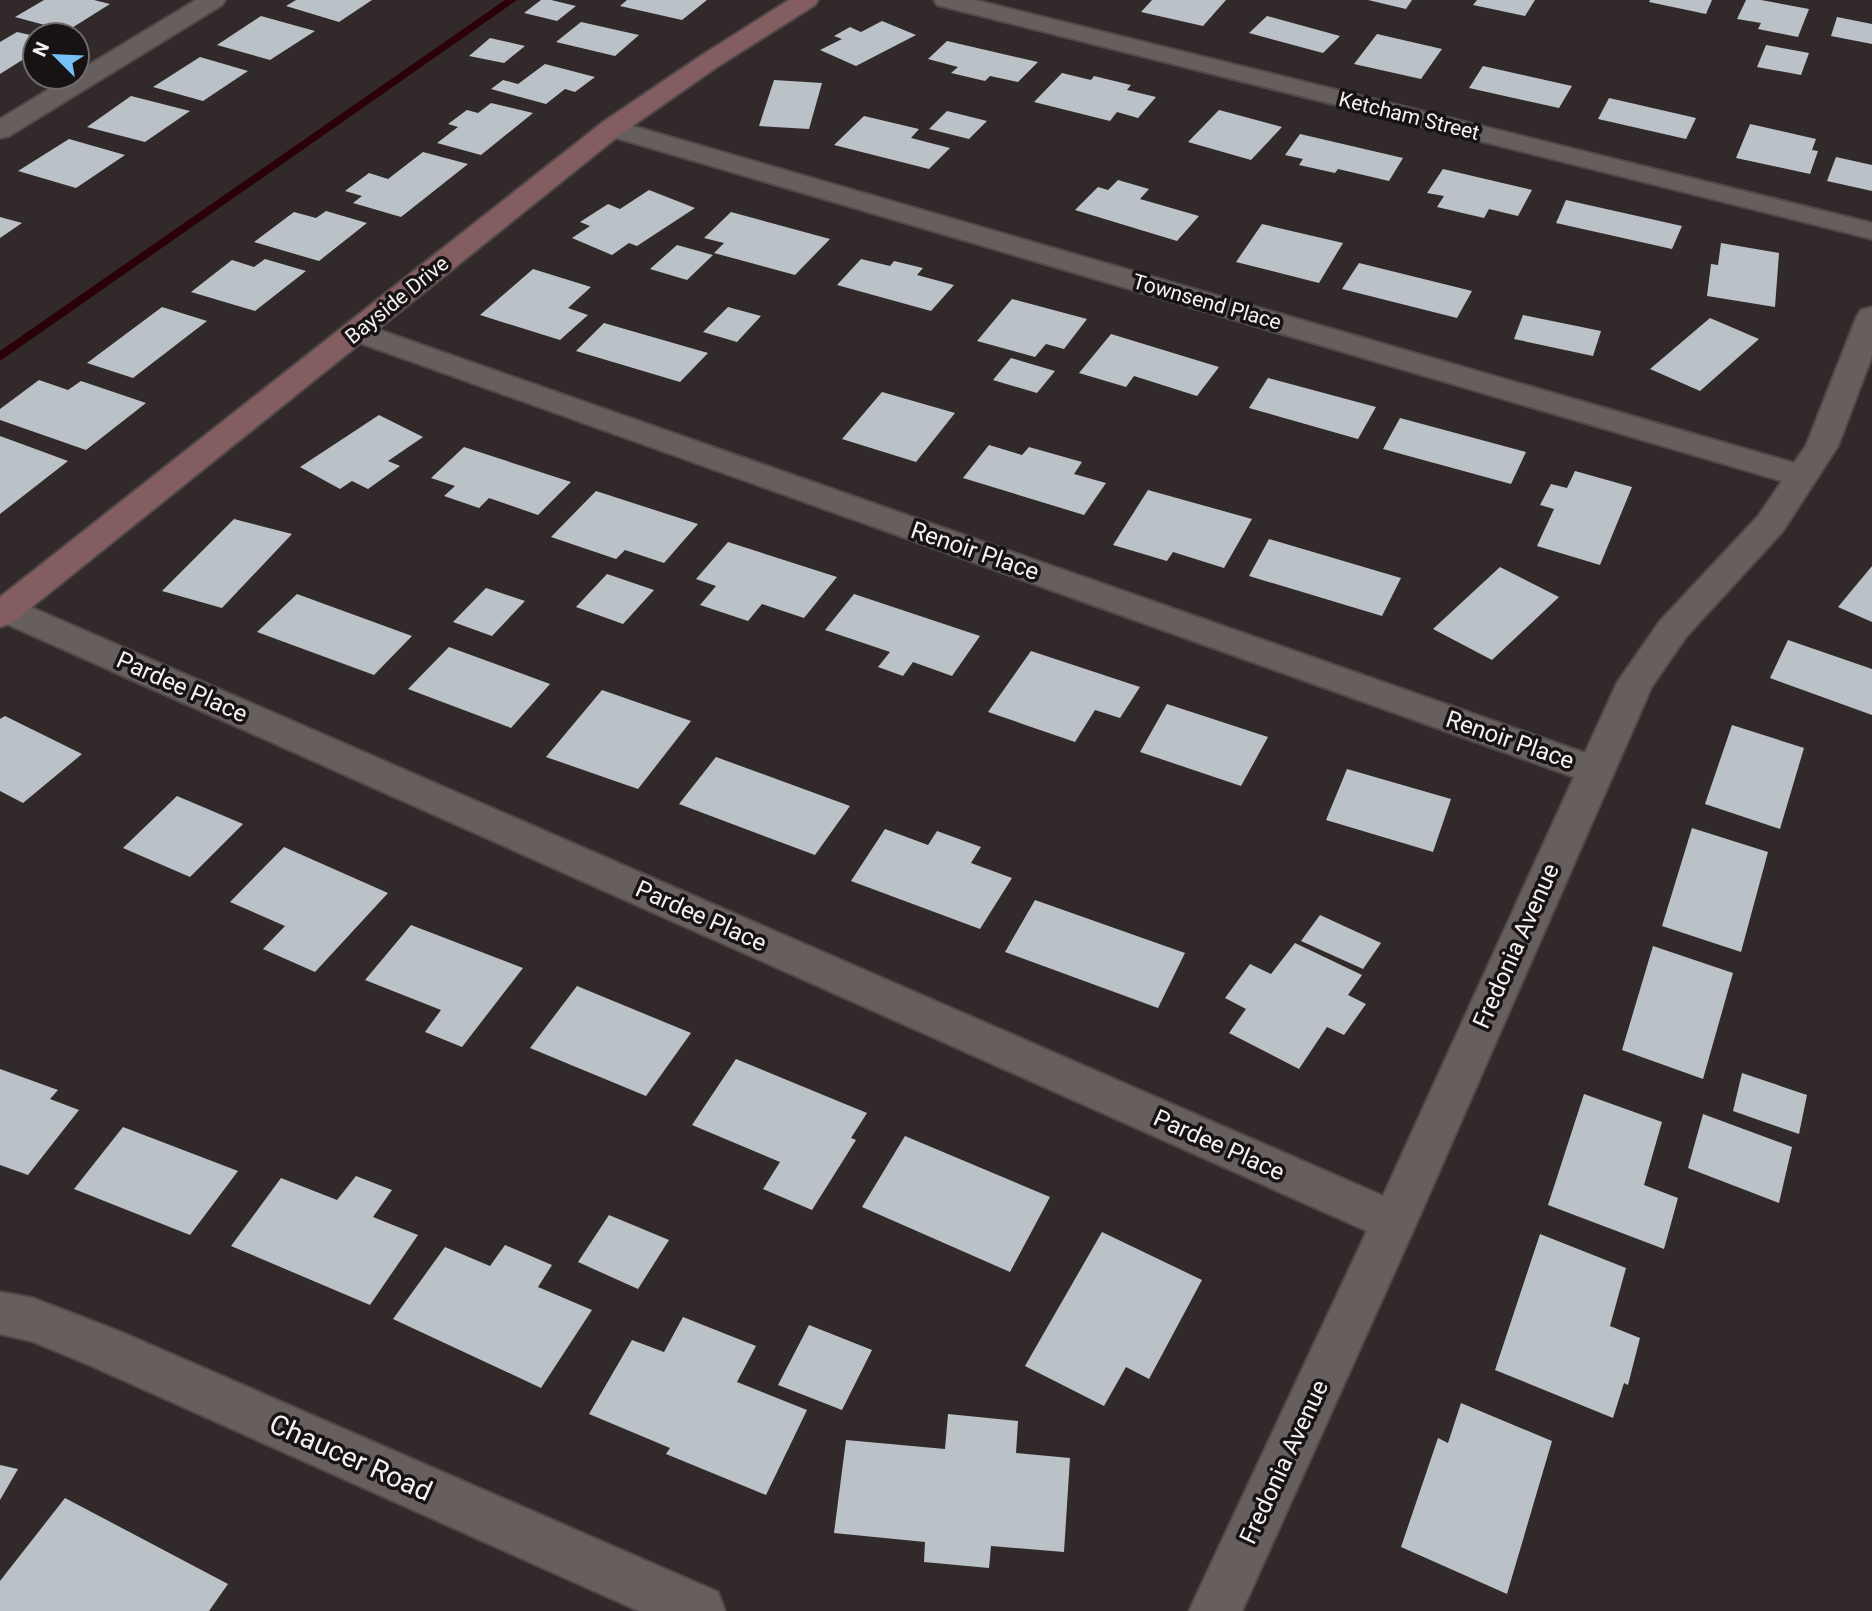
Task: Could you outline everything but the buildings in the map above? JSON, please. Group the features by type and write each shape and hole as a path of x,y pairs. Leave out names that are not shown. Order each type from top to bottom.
{"street":[{"path":"0,130 213,0"},
{"name":"Bayside Drive","path":"3,613 612,128 696,69 806,0"},
{"name":"Ketcham Street","path":"946,0 1872,232"},
{"name":"Townsend Place","path":"612,128 1802,476"},
{"name":"Fredonia Avenue","path":"1215,1611 1394,1222 1635,683 1673,629 1770,523 1822,446 1872,316"},
{"name":"Renoir Place","path":"357,332 1594,770"},
{"name":"Pardee Place","path":"3,613 1394,1222"},
{"name":"Chaucer Road","path":"0,1313 33,1320 104,1348 699,1611"}],"waterway":[{"path":"0,357 512,0"}]}
